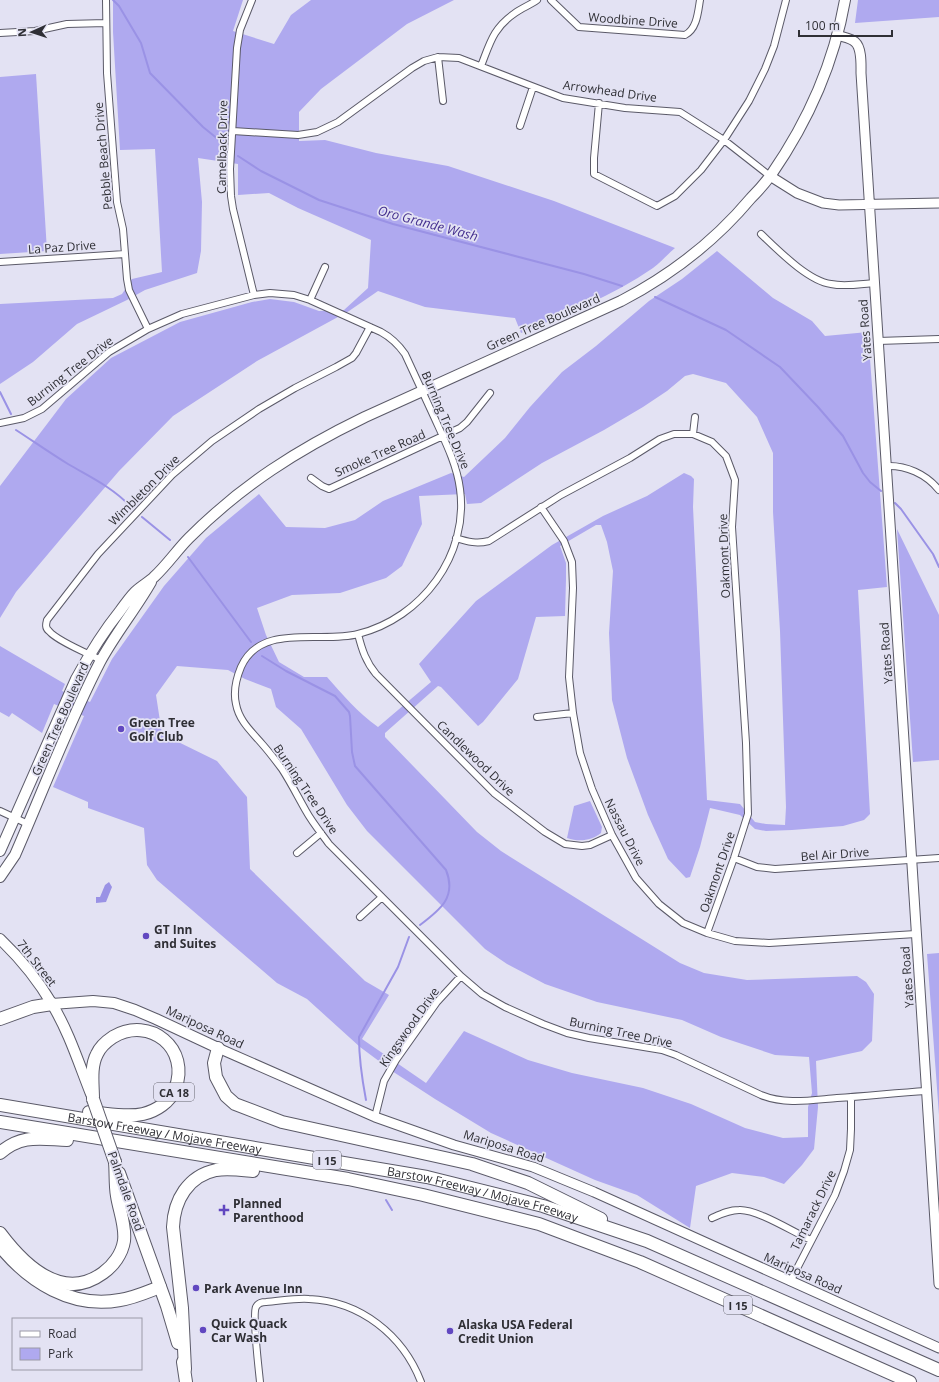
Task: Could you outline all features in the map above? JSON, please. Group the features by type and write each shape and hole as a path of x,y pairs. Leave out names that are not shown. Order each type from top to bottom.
{"highway":[{"path":"0,1019 33,1007 52,1004"},
{"name":"CA 18","path":"0,1105 132,1116 144,1114 157,1109 166,1103 174,1094 178,1084 178,1060 165,1040 148,1031 127,1030 110,1039 102,1046 97,1054 94,1063 93,1099"},
{"path":"218,1048 214,1063 216,1077 226,1096 235,1104 282,1122 479,1167 528,1183 647,1241"},
{"name":"Palmdale Road","path":"93,1099 174,1326 185,1369 186,1382"},
{"name":"Barstow Freeway / Mojave Freeway","path":"0,1105 427,1177 543,1206 647,1241 939,1370"},
{"name":"Barstow Freeway / Mojave Freeway","path":"0,1122 348,1179 423,1195 539,1224 640,1262 910,1382"},
{"path":"0,1153 17,1142 32,1138 142,1146"},
{"path":"0,1233 26,1262 51,1280 74,1284 87,1282 97,1277 115,1262 122,1250 124,1241 124,1231 117,1194 115,1162"},
{"path":"185,1369 182,1308 173,1227 177,1203 182,1193 200,1177 218,1170 242,1170 348,1179"},
{"path":"0,1246 14,1262 31,1277 59,1294 74,1299 98,1302 118,1301 160,1287"}],"main road":[{"name":"Green Tree Boulevard","path":"0,851 76,679 89,654 136,591 154,577 188,539 231,499 260,477 325,436 621,302 647,287 687,260 731,221 770,176 805,118 823,78 837,35 845,0"},
{"name":"Green Tree Boulevard","path":"0,877 15,855 78,706 101,660 141,600 154,577"},
{"name":"7th Street","path":"0,939 26,966 52,1004"},
{"name":"Mariposa Road","path":"52,1004 93,1001 114,1003 149,1016 218,1048"},
{"name":"Palmdale Road","path":"52,1004 72,1047 93,1099"}],"street":[{"name":"Pebble Beach Drive","path":"106,0 107,73 116,195 124,229 129,290 148,329"},
{"name":"Camelback Drive","path":"252,0 240,30 237,48 230,169 233,209 254,295"},
{"path":"481,66 493,35 500,24 515,12 537,0"},
{"name":"Woodbine Drive","path":"551,0 579,27 685,35 693,28 700,0"},
{"path":"599,103 594,174 658,206 675,196 701,170 724,140 749,101 765,69 774,46 786,0"},
{"path":"0,33 35,31 68,24 106,22"},
{"name":"Yates Road","path":"837,35 854,40 857,43 860,53 939,1284"},
{"path":"438,57 443,101"},
{"name":"Arrowhead Drive","path":"232,131 298,135 317,132 338,122 412,68 424,61 438,57 459,58 563,98 625,108 680,112 724,140 770,176 797,193 823,203 840,205 939,203"},
{"path":"520,126 534,87"},
{"path":"761,234 814,279 839,285 874,283"},
{"name":"La Paz Drive","path":"0,262 125,254"},
{"path":"310,300 325,266"},
{"name":"Burning Tree Drive","path":"0,423 24,418 42,409 103,356 148,329 182,314 254,295 284,293 310,300 370,327 392,339 399,345 405,354 443,436 455,466 460,489 460,518 456,538 444,570 425,595 406,612 383,625 358,634 341,637 281,638 270,641 259,646 242,665 235,682 235,703 240,716 245,725 282,769 306,812 329,844 482,994 543,1024 567,1033 589,1038 662,1050 769,1098 790,1101 926,1091"},
{"name":"Wimbleton Drive","path":"101,660 55,636 48,631 46,626 47,620 98,554 172,475 212,441 259,409 352,358 370,327"},
{"path":"878,341 939,339"},
{"name":"Smoke Tree Road","path":"311,478 329,489 443,436 467,422 490,393"},
{"path":"693,434 695,418"},
{"name":"Oakmont Drive","path":"456,538 473,543 481,543 490,540 582,482 630,458 660,439 674,434 693,434 712,442 726,456 735,480 732,527 746,743 748,814 707,933"},
{"path":"886,466 895,465 917,472 939,490"},
{"name":"Nassau Drive","path":"541,507 564,541 572,562 573,588 569,677 580,753 592,789 612,835 636,878 659,904 683,923 707,933 735,940 769,943 916,934"},
{"name":"Candlewood Drive","path":"358,634 363,653 369,665 376,674 484,783 508,804 545,832 565,844 582,846 590,845 612,835"},
{"path":"537,717 573,713"},
{"path":"0,811 28,824"},
{"path":"297,852 321,833"},
{"name":"Bel Air Drive","path":"734,858 757,867 775,869 939,858"},
{"path":"360,917 382,897"},
{"name":"Kingswood Drive","path":"375,1117 384,1081 396,1060 437,1002 462,976"},
{"name":"Mariposa Road","path":"218,1048 375,1117 454,1144 534,1168 594,1192 790,1282 938,1345"},
{"name":"Tamarack Drive","path":"790,1282 810,1240 835,1195 844,1171 850,1150 851,1097"},
{"path":"712,1218 730,1211 740,1210 753,1212 810,1240"},
{"path":"260,1382 255,1321 256,1306 260,1303 266,1302 308,1299 336,1302 353,1309 375,1322 392,1336 410,1359 420,1382"}],"green space":[{"path":"113,0 243,0 233,31 274,44 291,15 311,0 454,0 407,24 321,89 299,112 299,141 325,140 376,153 448,166 554,201 675,248 653,268 606,296 521,333 515,318 425,307 378,291 349,311 257,361 173,416 119,471 64,535 16,592 0,618 0,486 66,399 111,358 180,322 252,302 270,299 294,302 319,311 344,310 368,288 371,240 298,208 269,193 238,195 238,164 198,158 202,202 201,251 197,273 145,290 77,324 33,362 0,384 0,304 113,298 122,294 132,279 162,272 155,149 120,150 113,32"},
{"path":"858,0 939,0 939,17 855,23"},
{"path":"36,74 47,251 0,254 0,77"},
{"path":"717,251 773,298 812,321 825,336 868,332 887,587 858,590 870,814 864,820 843,826 766,831 755,829 740,815 710,808 700,847 690,877 686,878 668,859 648,815 627,758 612,700 609,633 613,571 607,542 601,525 596,525 560,546 566,563 565,616 536,617 518,679 483,722 478,726 441,687 438,686 385,733 385,737 477,832 501,851 680,963 704,973 747,980 857,976 866,982 874,994 872,1041 862,1051 816,1061 818,1107 814,1149 802,1165 784,1184 764,1177 732,1173 696,1186 690,1228 637,1195 595,1180 491,1133 395,1073 360,1047 307,999 277,983 157,880 147,865 144,828 88,808 88,802 53,787 84,716 54,704 42,733 12,713 9,717 0,712 0,646 65,684 62,691 90,702 112,659 164,586 206,538 259,494 286,527 325,528 355,520 383,501 451,473 464,477 505,438 530,407 562,372 596,346 649,301 682,279","holes":["693,374 726,383 757,417 773,453 773,512 780,631 786,807 785,825 755,822 740,804 707,800 693,507 694,479 684,473 647,496 603,516 552,545 476,601 419,664 431,682 378,727 357,710 327,677 304,677 279,662 266,635 257,608 292,595 340,593 386,578 402,566 422,524 419,496 465,494 467,504 481,503 542,463 604,430 643,407 667,391 685,376","177,666 228,670 245,679 271,689 276,707 301,729 347,805 367,831 485,949 507,964 545,984 597,1002 682,1020 721,1037 775,1055 809,1057 812,1093 808,1107 808,1137 783,1138 745,1128 691,1104 643,1088 572,1073 528,1060 464,1031 426,1083 362,1039 389,995 365,981 250,869 247,797 217,761 162,734 156,695"]},
{"path":"897,529 939,615 939,760 913,762"},
{"path":"590,801 602,827 601,833 593,838 585,840 567,838 574,806"},
{"path":"939,953 939,1115 927,954"}],"shaded area":[{"path":"109,882 112,887 106,902 96,903 96,897 100,897 105,885"}],"waterway":[{"name":"Oro Grande Wash","path":"113,0 119,6 141,43 150,73 203,127 224,144"},
{"name":"Oro Grande Wash","path":"238,156 261,171 319,200 393,224 584,274 622,286"},
{"name":"Oro Grande Wash","path":"655,297 726,330 780,367 843,436 863,473 870,482 881,491"},
{"path":"0,392 11,414"},
{"path":"16,430 61,460 116,493 130,506"},
{"name":"Oro Grande Wash","path":"895,503 901,509 933,554 939,567"},
{"path":"142,517 170,540"},
{"path":"188,557 251,642"},
{"path":"262,656 286,671 335,696 349,712 352,752 355,766 446,870 449,880 449,888 445,902 434,914 420,925"},
{"path":"366,1100 361,1068 359,1037 398,967 409,937"},
{"path":"386,1200 392,1210"}],"place":[{"name":"Green Tree Golf Club","path":"121,729"},
{"name":"GT Inn and Suites","path":"146,936"},
{"name":"Planned Parenthood","path":"224,1210"},
{"name":"Park Avenue Inn","path":"196,1288"},
{"name":"Quick Quack Car Wash","path":"203,1330"},
{"name":"Alaska USA Federal Credit Union","path":"450,1331"}]}
